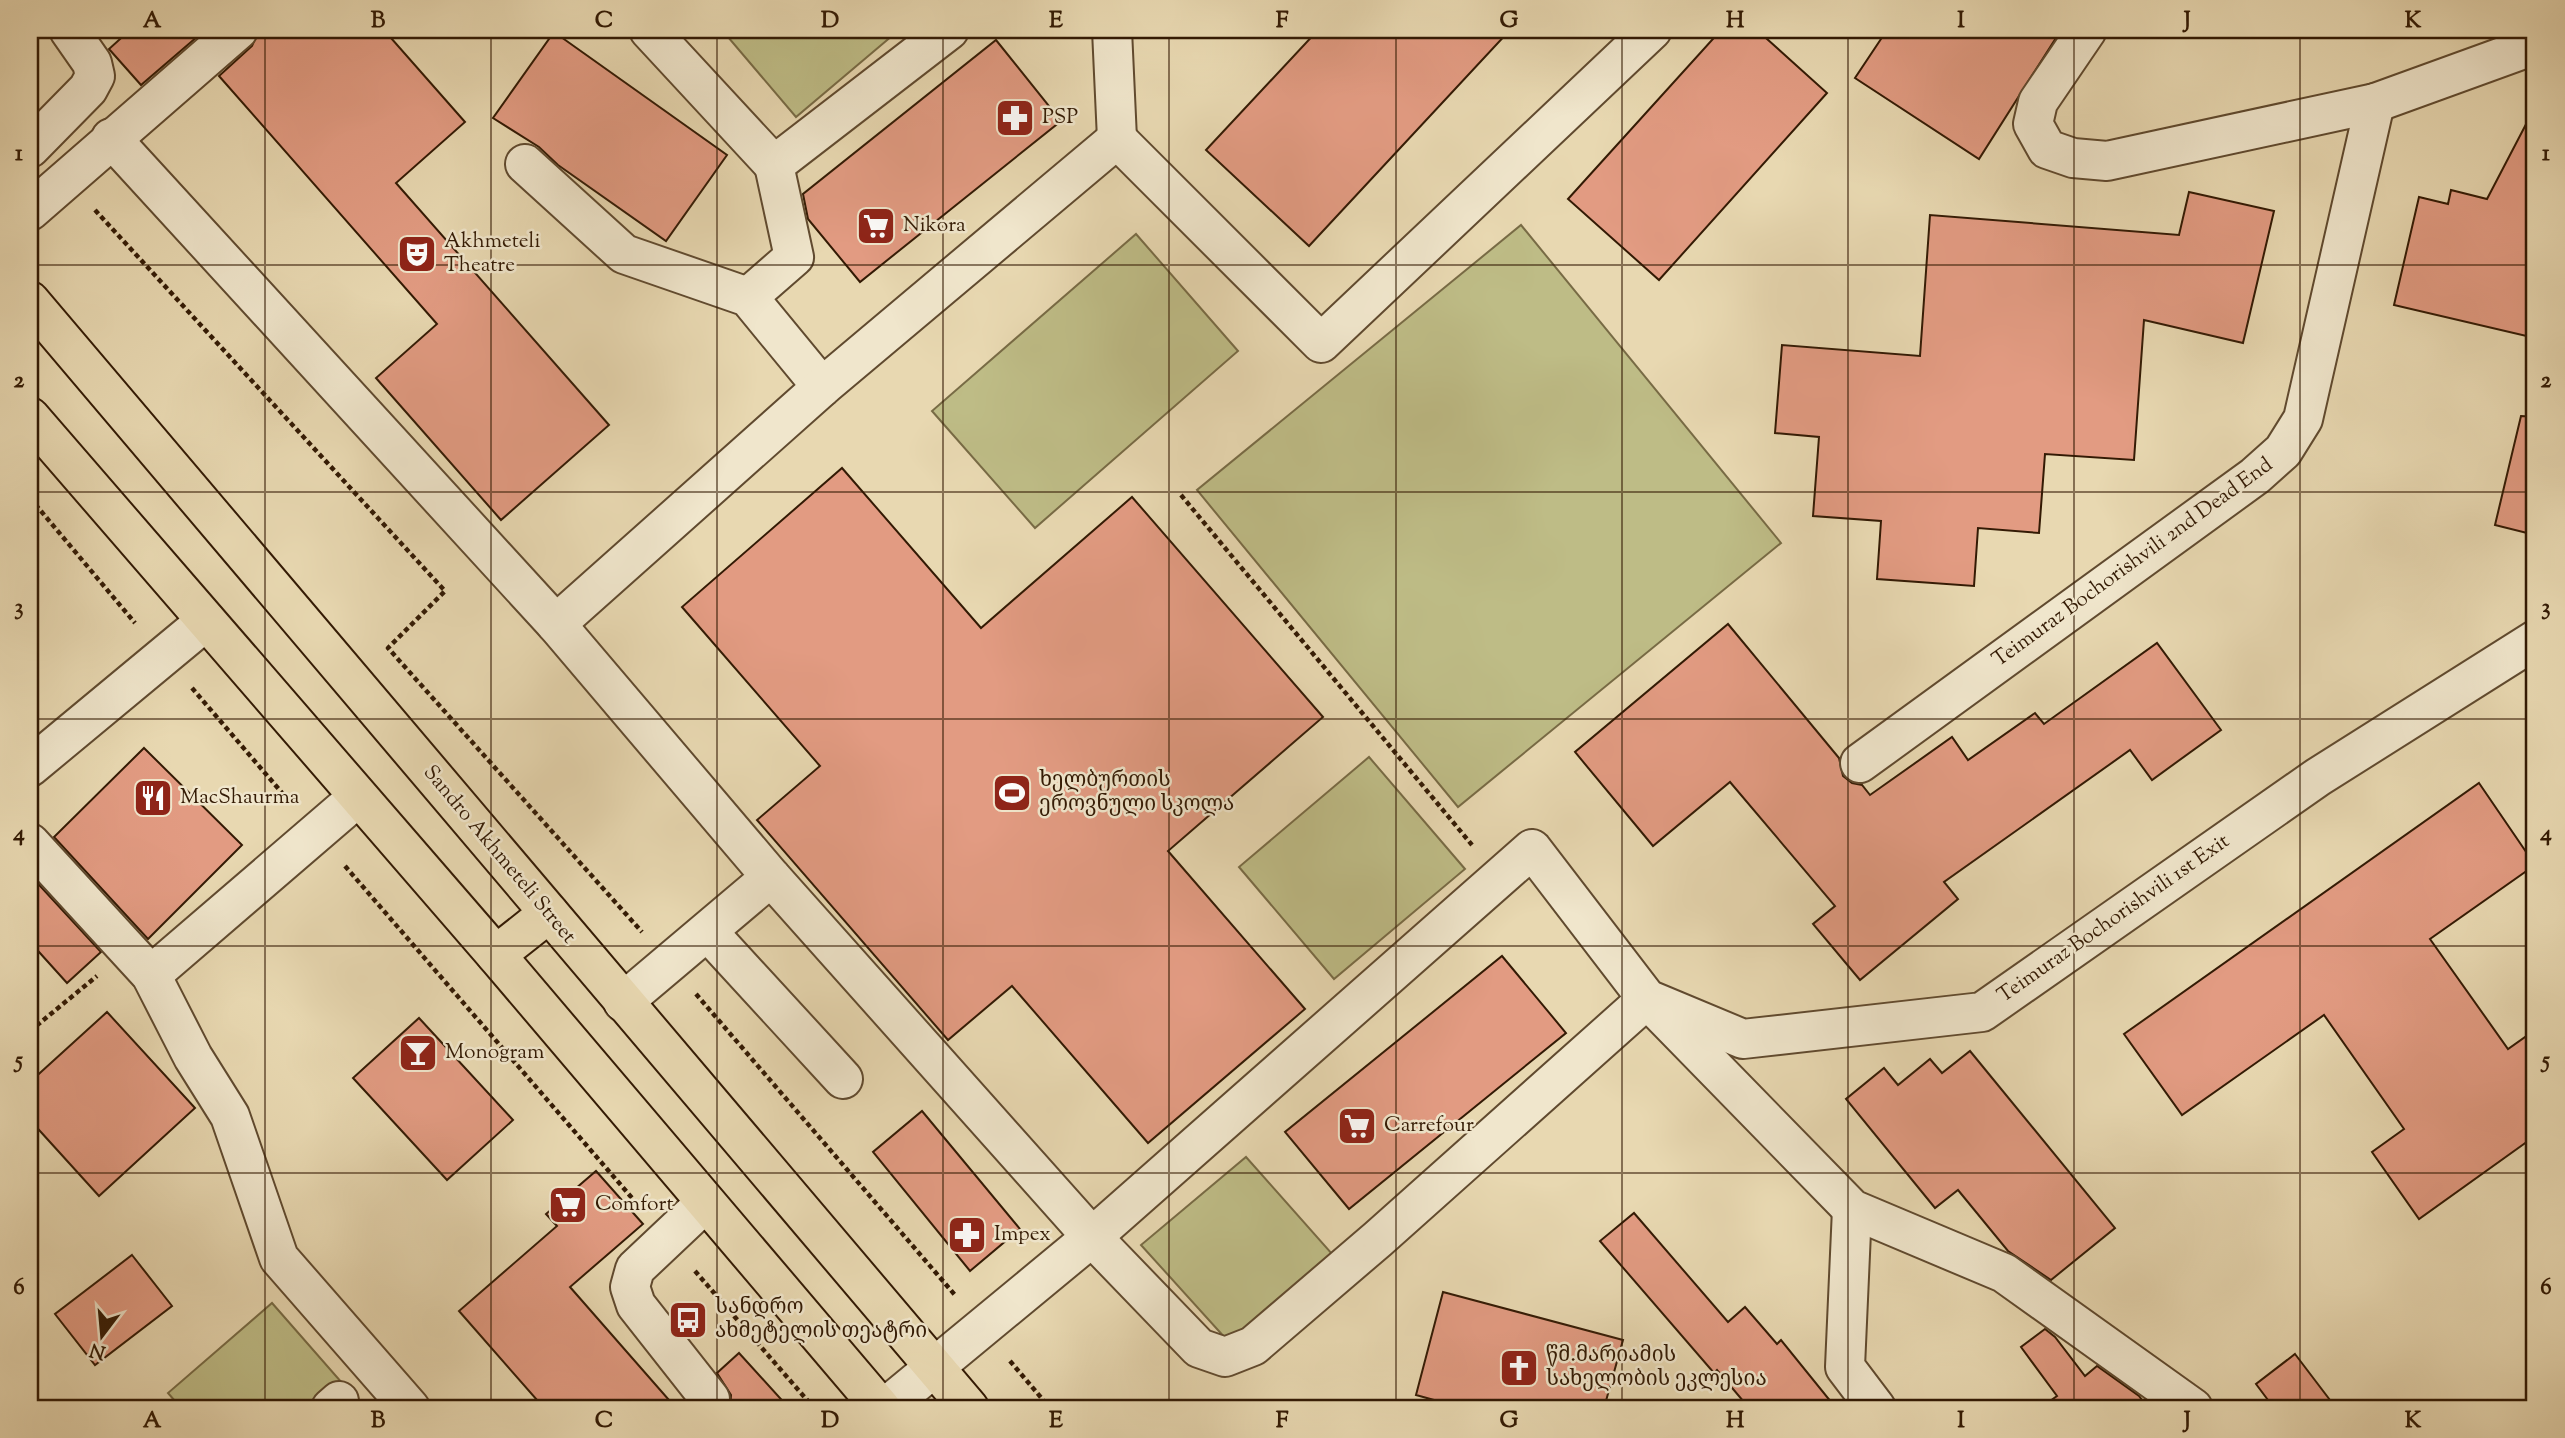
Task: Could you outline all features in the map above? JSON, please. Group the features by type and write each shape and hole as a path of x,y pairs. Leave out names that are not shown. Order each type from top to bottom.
{"main road":[{"name":"Sandro Akhmeteli Street","path":"30,301 969,1408"},
{"path":"30,417 496,955 705,1203 883,1408"},
{"path":"496,955 549,914"}],"street":[{"path":"30,148 88,89 95,76 92,63 69,30"},
{"path":"30,211 237,30"},
{"path":"649,30 774,164 794,257 748,297"},
{"path":"774,164 949,30"},
{"path":"1112,30 1117,139 1321,343 1652,30"},
{"path":"2087,30 2038,102 2034,124 2047,149 2073,158 2107,161 2375,103 2535,45"},
{"name":"Teimuraz Bochorishvili 2nd Dead End","path":"1860,763 2255,476 2283,452 2303,419 2375,103"},
{"path":"111,138 556,624 771,877 1092,1237 1199,1348 1225,1357 1253,1346 1378,1239 1647,999"},
{"path":"556,624 822,387 1117,139"},
{"path":"525,164 624,254 748,297 822,387"},
{"path":"30,767 206,621"},
{"name":"Teimuraz Bochorishvili 1st Exit","path":"1647,999 1743,1040 1982,1012 2319,777 2535,640"},
{"path":"139,963 358,797"},
{"path":"30,843 139,963 230,1116 279,1258 410,1408"},
{"path":"883,1408 983,1329 1092,1237 1532,849 1647,999 1852,1209 2004,1273 2193,1408"},
{"path":"623,1002 771,877"},
{"path":"708,932 843,1079"},
{"path":"705,1203 635,1269 630,1287 636,1305 710,1399"},
{"path":"1852,1209 1845,1367 1875,1408"}],"path":[{"path":"66,178 444,591 388,648 670,963 1050,1408"},
{"path":"1181,495 1499,878"},
{"path":"30,498 814,1408"},
{"path":"30,1031 139,963"}],"shaded area":[{"path":"722,30 899,30 796,117"},
{"path":"1521,225 1781,543 1458,807 1197,490"},
{"path":"1136,234 1238,351 1035,528 932,411"},
{"path":"1369,757 1465,869 1334,979 1239,867"},
{"path":"1246,1157 1348,1272 1246,1361 1141,1245"},
{"path":"272,1303 364,1408 181,1408 168,1393"}],"building":[{"path":"130,30 205,30 141,85 109,49"},
{"name":"Akhmeteli Theatre","path":"259,30 384,30 465,122 396,183 609,425 501,520 376,378 437,324 219,76 252,46"},
{"path":"1318,30 1510,30 1309,246 1206,150"},
{"path":"1721,30 1757,30 1827,93 1659,280 1568,199"},
{"path":"1887,30 2061,30 1979,159 1855,78"},
{"path":"554,32 727,155 666,241 558,165 539,147 493,118"},
{"path":"996,40 1061,121 860,282 808,219 803,194"},
{"path":"2535,107 2535,338 2394,305 2419,197 2448,204 2451,190 2487,199"},
{"path":"2189,192 2274,211 2243,343 2144,320 2134,460 2045,454 2039,533 1978,528 1974,586 1877,579 1881,521 1813,516 1819,437 1775,433 1782,345 1920,356 1930,215 2179,235"},
{"path":"2521,416 2535,417 2535,535 2495,525"},
{"name":"ხელბურთის ეროვნული სკოლა","path":"842,468 981,628 1132,497 1323,717 1168,851 1305,1009 1148,1143 1012,986 948,1040 757,820 820,766 682,607"},
{"path":"1728,624 1839,758 1843,776 1852,783 1862,785 1870,795 1952,737 1968,760 2035,713 2044,724 2157,643 2221,730 2152,780 2130,750 1944,882 1958,899 1860,980 1813,924 1835,906 1730,782 1653,846 1575,752"},
{"path":"144,748 242,845 148,939 54,837"},
{"path":"2479,783 2535,865 2430,939 2508,1049 2535,1030 2535,1136 2419,1219 2372,1152 2404,1129 2324,1015 2182,1115 2124,1034"},
{"path":"30,875 101,952 67,983 30,942"},
{"path":"1502,956 1566,1033 1349,1209 1285,1132"},
{"path":"107,1012 195,1108 99,1196 30,1120 30,1082"},
{"path":"419,1018 513,1120 447,1180 353,1078"},
{"path":"1970,1051 2115,1228 2051,1280 2008,1251 1958,1190 1935,1208 1846,1099 1884,1068 1898,1085 1930,1059 1942,1073"},
{"path":"922,1111 1020,1229 970,1271 873,1152"},
{"path":"596,1171 643,1224 570,1287 676,1408 544,1408 459,1311 557,1226 546,1214"},
{"path":"1634,1213 1728,1322 1745,1307 1777,1344 1781,1340 1836,1408 1749,1408 1717,1370 1714,1373 1600,1241"},
{"path":"132,1255 172,1306 95,1365 55,1314"},
{"name":"წმ.მარიამის სახელობის ეკლესია","path":"1443,1292 1623,1340 1604,1408 1463,1408 1416,1395"},
{"path":"2045,1329 2055,1337 2085,1376 2097,1366 2139,1396 2148,1408 2040,1408 2057,1396 2021,1347"},
{"path":"739,1353 789,1408 730,1408 731,1395 717,1373"},
{"path":"2295,1354 2336,1408 2274,1408 2256,1384"}],"place":[{"name":"PSP","path":"1015,118"},
{"name":"Nikora","path":"876,226"},
{"name":"Akhmeteli Theatre","path":"417,254"},
{"name":"ხელბურთის ეროვნული სკოლა","path":"1012,793"},
{"name":"MacShaurma","path":"153,798"},
{"name":"Monogram","path":"418,1053"},
{"name":"Carrefour","path":"1357,1126"},
{"name":"Comfort","path":"568,1205"},
{"name":"Impex","path":"967,1235"},
{"name":"სანდრო ახმეტელის თეატრი","path":"688,1320"},
{"name":"წმ.მარიამის სახელობის ეკლესია","path":"1519,1368"}]}
